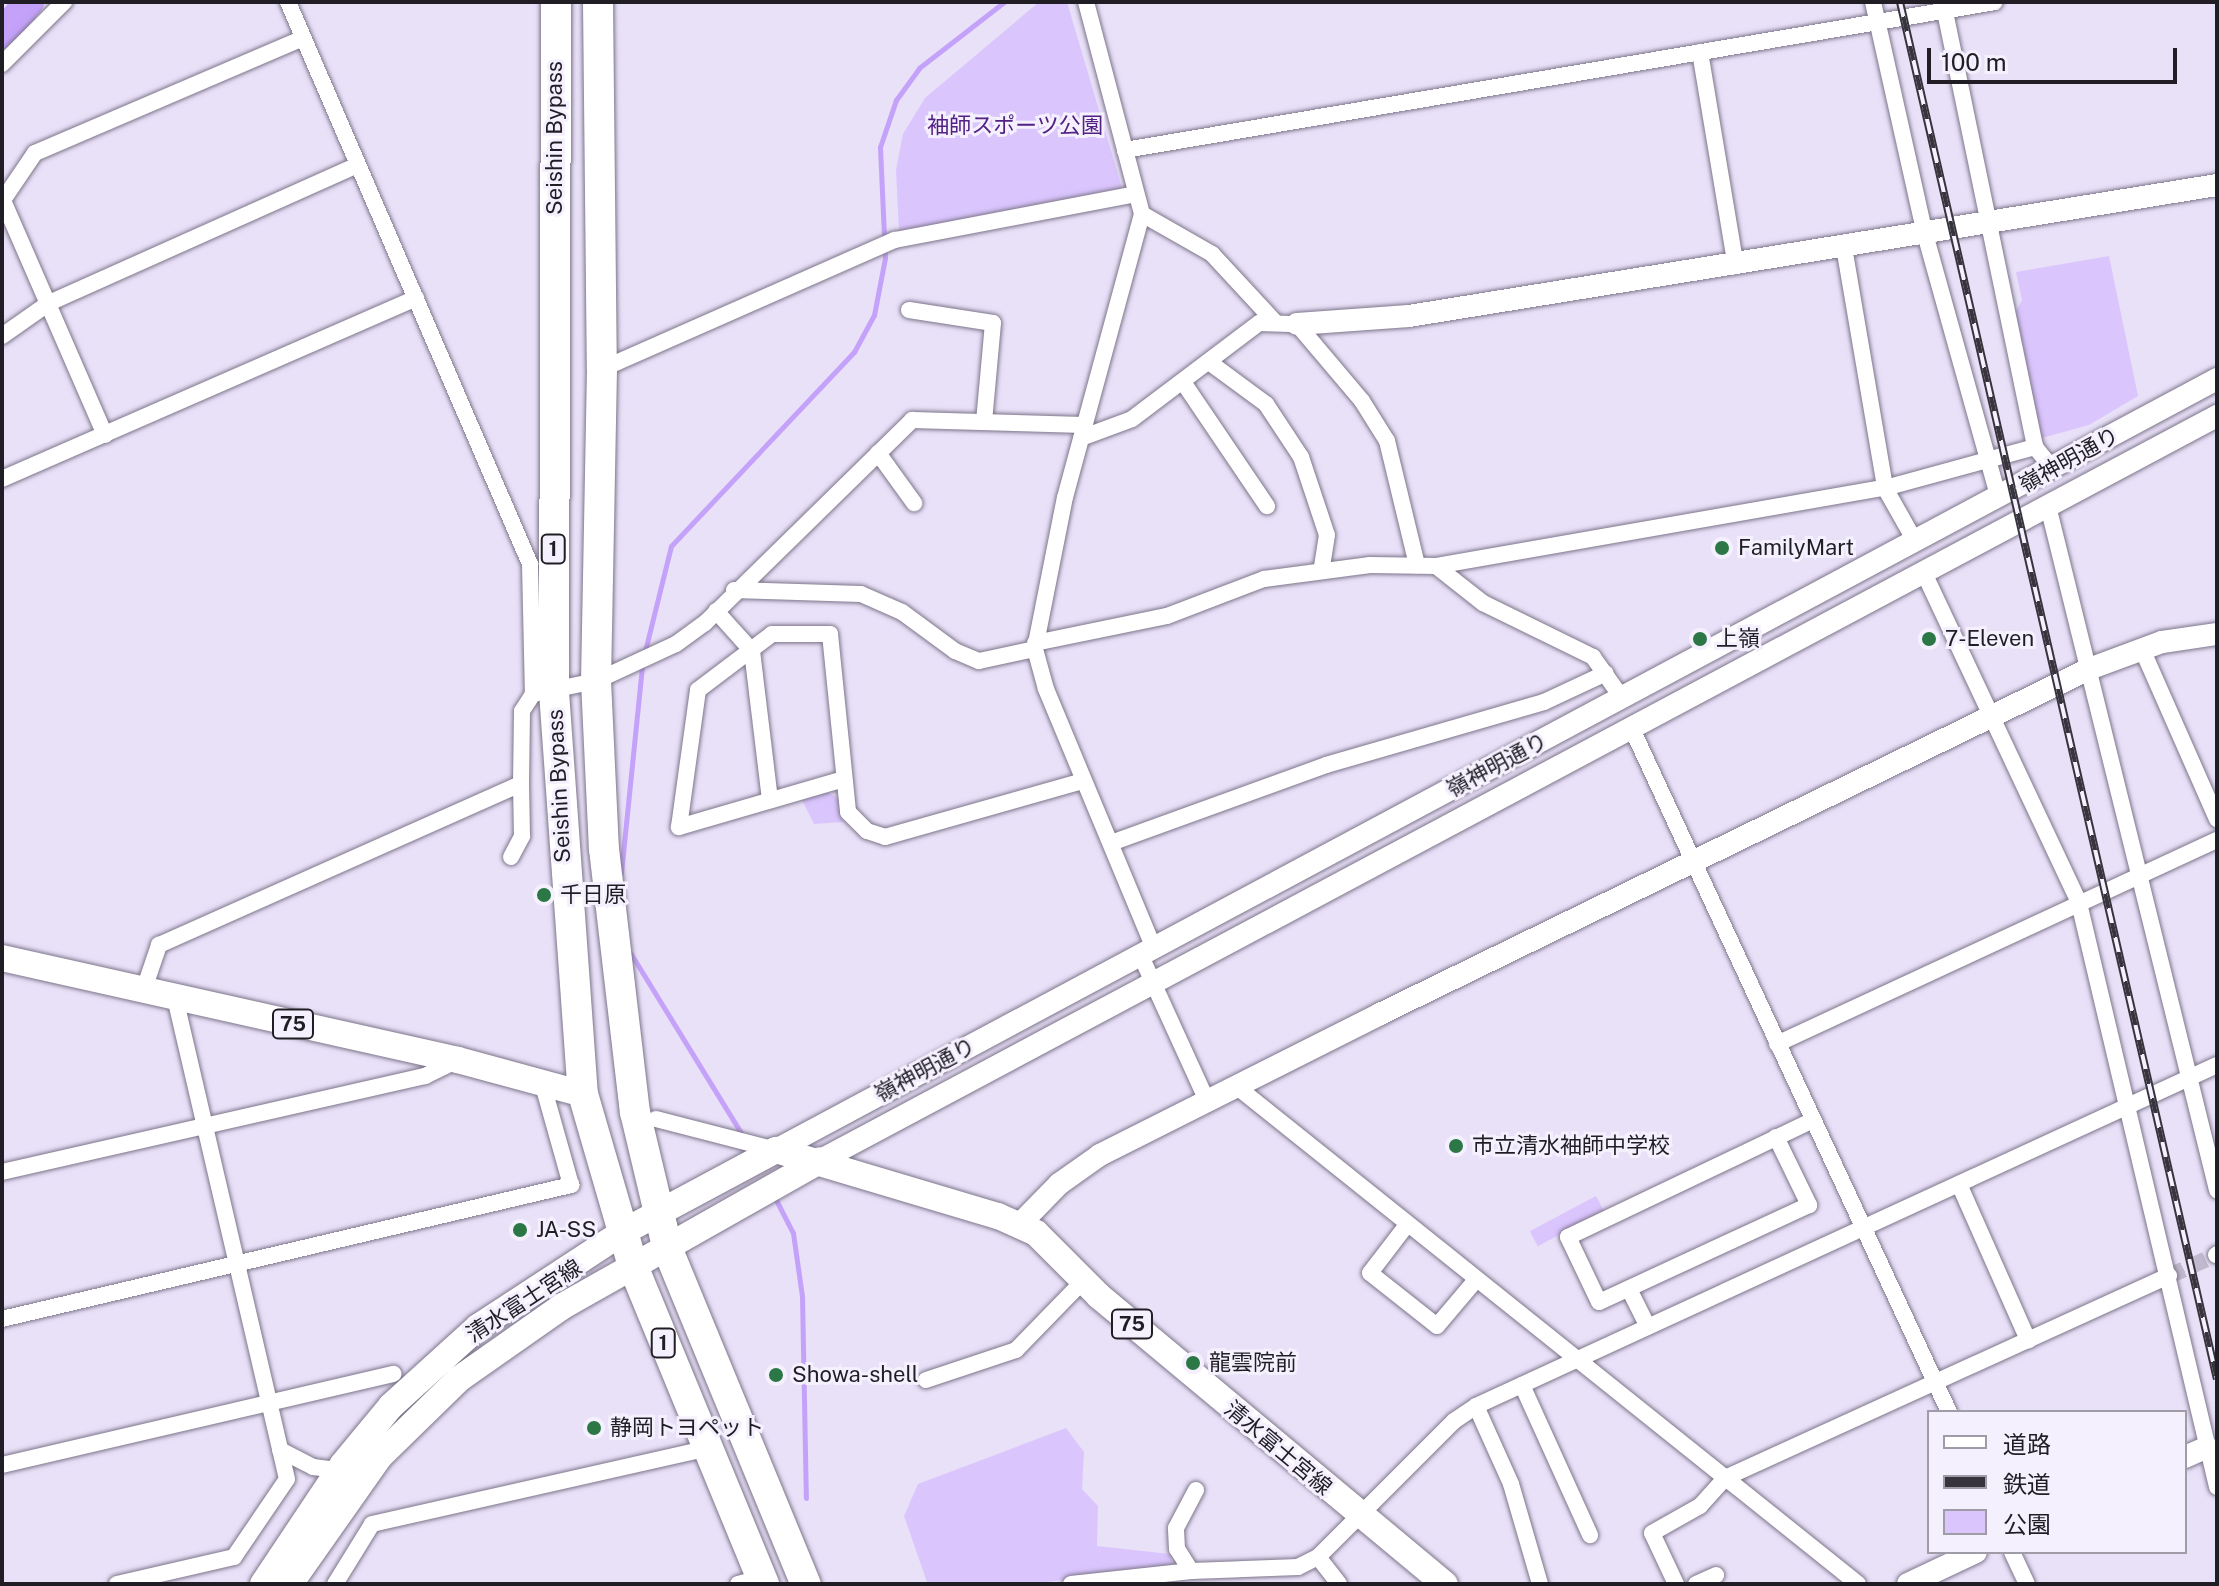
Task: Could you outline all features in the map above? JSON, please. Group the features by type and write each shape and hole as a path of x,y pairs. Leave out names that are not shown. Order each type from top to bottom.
{"highway":[{"name":"Seishin Bypass","path":"556,2 543,693 583,1094 633,1266 755,1582"},
{"name":"Seishin Bypass","path":"598,2 602,369 596,681 613,929 635,1112 668,1250 806,1584"}],"main road":[{"path":"1287,323 1409,316 1736,266 2217,185"},
{"name":"嶺神明通り","path":"776,1150 1999,499 2217,379"},
{"name":"嶺神明通り","path":"821,1160 1152,980 1632,729 2217,416"},
{"path":"1021,1223 1059,1184 1100,1155 1236,1086 2089,669 2142,649 2217,634"},
{"name":"75","path":"2,958 143,992 458,1060 583,1094"},
{"name":"清水富士宮線","path":"263,1584 339,1470 391,1406 466,1336 623,1232 776,1150 821,1160 1021,1223 1360,1518 1445,1584"},
{"name":"清水富士宮線","path":"290,1584 380,1456 459,1379 551,1313 633,1266 668,1250 821,1160"},
{"path":"2187,1456 2207,1447"},
{"path":"1908,1584 1972,1554"}],"street":[{"path":"2,64 64,2"},
{"path":"288,2 301,39 530,564 543,693"},
{"path":"1086,2 1142,214 1082,432 1035,646 1083,781 1111,843 1147,952 1152,980 1207,1101"},
{"path":"1873,2 1925,234 1984,460 1999,499"},
{"path":"1125,150 1878,24 1944,6 1995,2"},
{"path":"1944,6 2035,447 2052,468"},
{"path":"105,435 3,200 35,153 301,39"},
{"path":"1700,52 1736,266"},
{"path":"2,336 49,303 357,165"},
{"path":"602,369 895,240 1136,194"},
{"path":"1142,214 1212,254 1287,323 1362,401 1387,441 1417,565"},
{"path":"1844,247 1885,488 1915,541"},
{"path":"2,479 416,298"},
{"path":"909,310 993,323 984,422"},
{"path":"511,857 522,836 522,711 543,693 596,681 676,644 716,611 734,590 912,420 984,422 1082,432 1132,419 1259,323 1287,323"},
{"path":"1209,362 1266,404 1301,457 1327,535 1321,571"},
{"path":"1183,382 1267,506"},
{"path":"734,590 861,594 902,612 955,651 979,661 1167,616 1264,579 1321,571 1436,566 1885,488 2035,447"},
{"path":"878,453 914,503"},
{"path":"2048,506 2139,879 2212,1159 2217,1190"},
{"path":"1436,566 1483,603 1593,657 1622,698"},
{"path":"1924,573 2079,903 2217,1487"},
{"path":"716,611 752,651 770,800"},
{"path":"844,779 679,827 698,690 772,634 830,634 848,812 867,831 885,837 1083,781"},
{"path":"2142,649 2217,819"},
{"path":"1111,843 1326,765 1544,702 1606,673"},
{"path":"1632,729 1691,863 1948,1410"},
{"path":"143,992 159,945 521,784"},
{"path":"1777,1044 2079,903 2139,879 2217,840"},
{"path":"117,1584 234,1557 287,1479 175,999"},
{"path":"2,1172 425,1076 458,1060"},
{"path":"1071,1584 1191,1571 1298,1567 1318,1557 1454,1421 1476,1406 2217,1065"},
{"path":"2,1319 571,1185 542,1082"},
{"path":"1236,1086 1406,1226 1580,1358 1858,1584"},
{"path":"656,1119 776,1150"},
{"path":"1776,1137 1809,1205 1599,1302 1568,1237 1776,1137 1813,1120"},
{"path":"1959,1184 2028,1340"},
{"path":"1406,1226 1370,1273 1437,1326 1475,1281"},
{"path":"1676,1584 1652,1533 1700,1506 1725,1478 2169,1276"},
{"path":"926,1380 1016,1350 1084,1280"},
{"path":"1629,1289 1648,1327"},
{"path":"2,1465 394,1374"},
{"path":"1522,1385 1590,1535"},
{"path":"1476,1406 1511,1484 1540,1584"},
{"path":"335,1584 372,1524 706,1449"},
{"path":"280,1450 313,1467 339,1470"},
{"path":"1191,1571 1177,1549 1176,1528 1196,1490"},
{"path":"2013,1554 2027,1584"},
{"path":"1318,1557 1339,1584"},
{"path":"1696,1584 1716,1575"}],"green space":[{"name":"袖師スポーツ公園","path":"1039,2 1067,2 1122,188 899,231 896,170 903,134 925,98"},
{"path":"2109,256 2138,396 2089,425 2042,438 2014,315 2022,300 2016,272"},
{"path":"825,791 838,798 843,822 814,824 802,800"},
{"path":"1596,1196 1604,1211 1538,1246 1530,1231"},
{"path":"1066,1428 1084,1452 1082,1489 1098,1506 1097,1546 1170,1554 1173,1567 1029,1584 927,1582 904,1516 918,1484"}],"waterway":[{"path":"2,34 29,2"},
{"path":"644,655 671,546 854,352 874,315 885,258 880,147 896,100 919,68 1004,2"},
{"path":"621,873 642,665"},
{"path":"631,954 745,1139"},
{"path":"773,1194 793,1233 802,1296 806,1498"}],"tunnel":[{"path":"2169,1276 2216,1255"}],"railway":[{"path":"1900,2 2217,1379"}],"place":[{"name":"FamilyMart","path":"1722,548"},
{"name":"上嶺","path":"1700,639"},
{"name":"7-Eleven","path":"1929,639"},
{"name":"千日原","path":"544,895"},
{"name":"市立清水袖師中学校","path":"1456,1146"},
{"name":"JA-SS","path":"520,1230"},
{"name":"龍雲院前","path":"1193,1363"},
{"name":"Showa-shell","path":"776,1375"},
{"name":"静岡トヨペット","path":"594,1428"}]}
